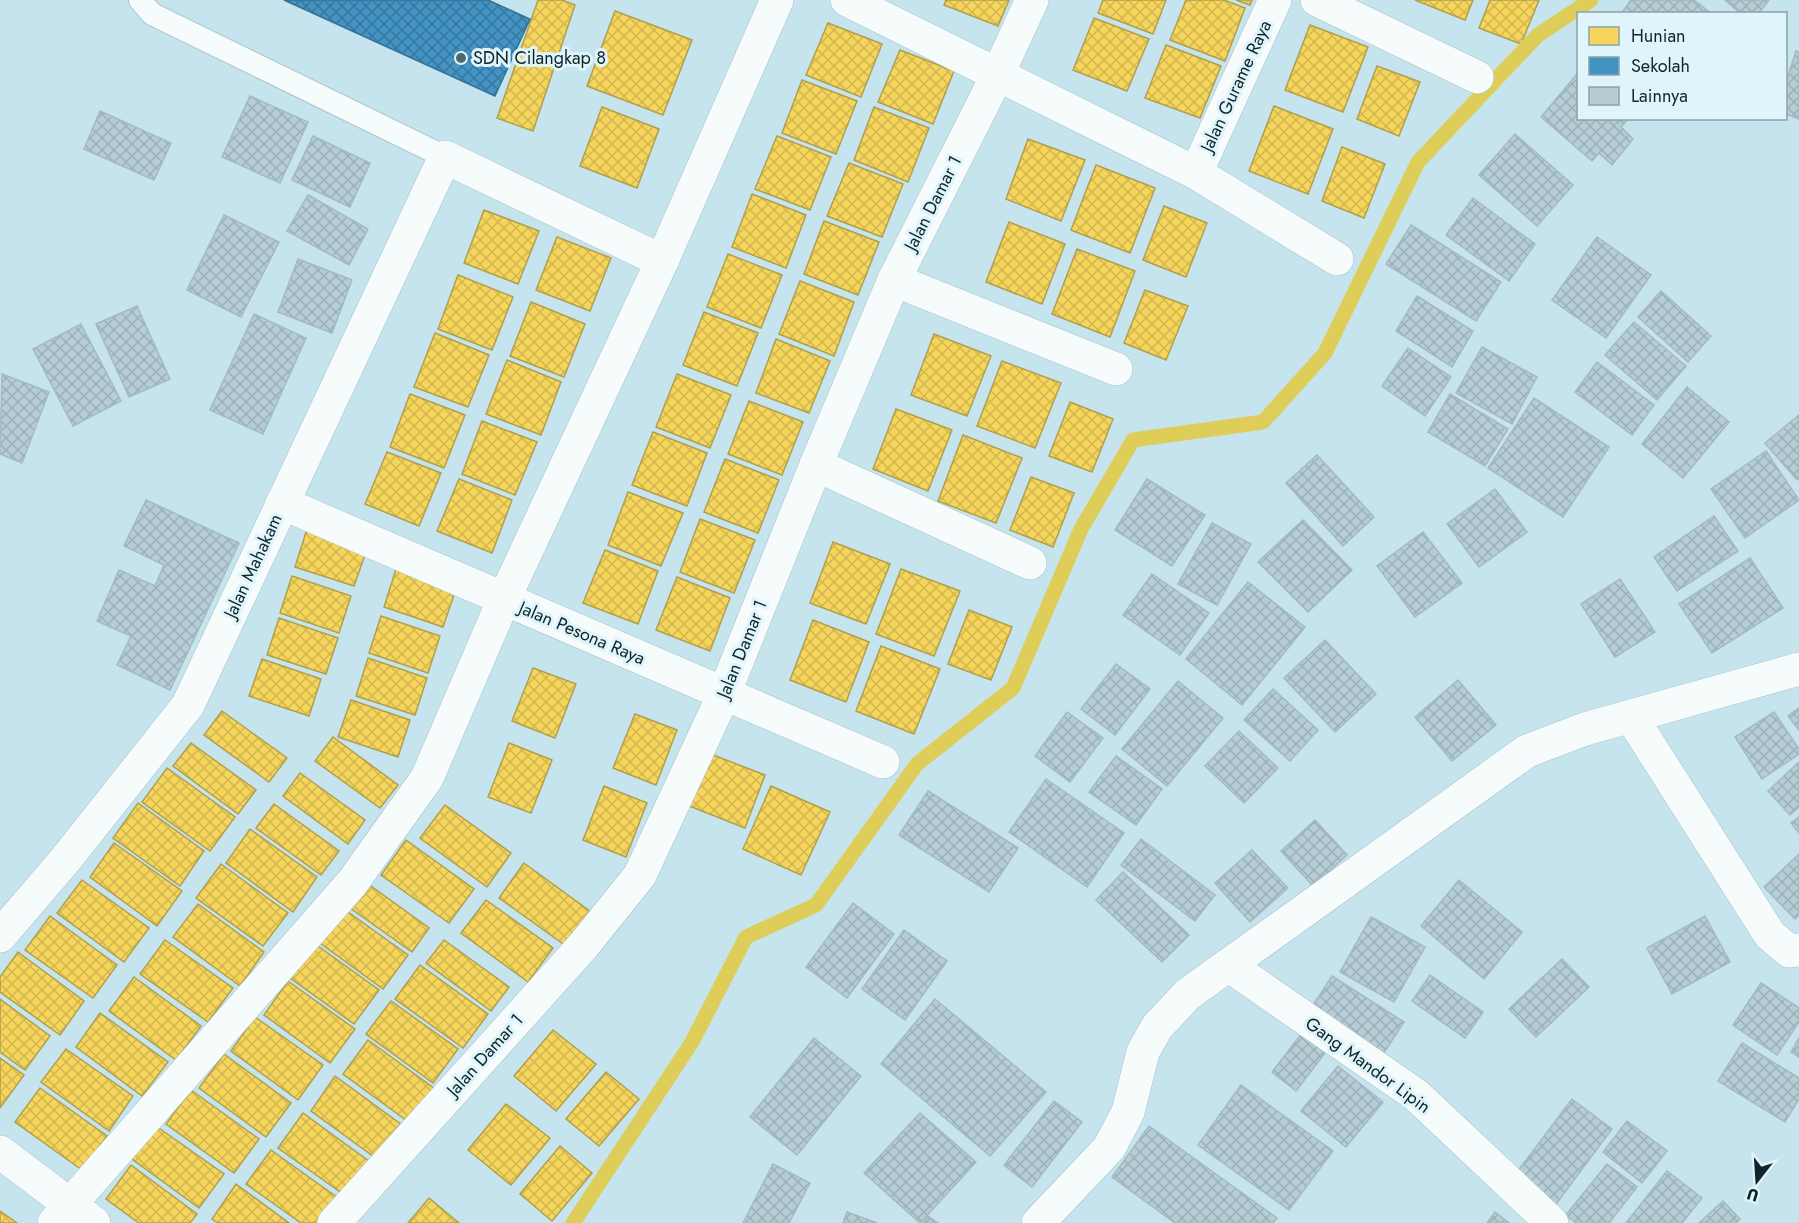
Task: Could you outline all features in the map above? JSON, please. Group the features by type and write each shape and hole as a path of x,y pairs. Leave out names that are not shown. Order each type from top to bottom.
{"street":[{"path":"0,1152 73,1217 352,883 427,778 504,599 662,261 777,0"},
{"path":"847,0 1196,173 1337,259"},
{"name":"Jalan Damar 1","path":"333,1223 583,946 640,875 724,694 816,465 894,280 998,74 1032,0"},
{"name":"Jalan Gurame Raya","path":"1196,173 1275,0"},
{"path":"1317,0 1477,77"},
{"path":"445,157 662,261"},
{"name":"Jalan Mahakam","path":"0,936 66,859 188,705 445,157"},
{"path":"894,280 1116,369"},
{"path":"816,465 1030,563"},
{"name":"Jalan Pesona Raya","path":"282,504 883,762"},
{"path":"1038,1223 1109,1148 1128,1112 1143,1052 1157,1027 1188,994 1527,751 1586,729 1632,718 1799,669"},
{"path":"1632,718 1770,935 1789,951 1799,950"},
{"name":"Gang Mandor Lipin","path":"1228,965 1416,1095 1552,1223"}],"lane":[{"path":"140,0 152,14 445,157"}],"building: Hunian":[{"path":"538,0 562,0 575,5 533,131 497,118"},
{"path":"946,0 1009,0 998,26 944,5"},
{"path":"1103,0 1166,0 1153,34 1098,13"},
{"path":"1186,0 1224,0 1245,8 1225,61 1170,40"},
{"path":"1236,0 1252,0 1250,5"},
{"path":"1415,0 1473,0 1465,20"},
{"path":"1490,0 1539,0 1521,44 1479,28"},
{"path":"615,11 692,40 663,115 587,86"},
{"path":"1094,18 1149,39 1127,91 1073,70"},
{"path":"828,23 882,44 861,97 806,75"},
{"path":"1310,25 1368,47 1343,112 1285,90"},
{"path":"1166,45 1221,66 1200,118 1145,98"},
{"path":"900,50 954,71 933,124 878,102"},
{"path":"1377,66 1420,82 1399,136 1357,119"},
{"path":"802,80 857,101 836,154 782,133"},
{"path":"1274,106 1333,129 1308,194 1249,171"},
{"path":"602,107 659,129 637,188 580,166"},
{"path":"874,107 929,128 908,182 854,160"},
{"path":"777,136 831,157 810,210 755,189"},
{"path":"1028,139 1085,160 1061,221 1006,199"},
{"path":"1342,147 1385,164 1364,218 1322,201"},
{"path":"849,163 903,184 882,237 827,216"},
{"path":"1096,165 1155,188 1130,253 1071,230"},
{"path":"752,194 806,215 786,268 732,247"},
{"path":"1164,206 1207,223 1186,277 1143,260"},
{"path":"484,210 539,231 518,284 464,263"},
{"path":"824,221 879,242 858,295 804,274"},
{"path":"1009,222 1065,244 1042,304 986,282"},
{"path":"557,237 611,258 590,311 536,290"},
{"path":"1077,249 1135,271 1110,337 1052,314"},
{"path":"728,254 782,275 761,328 707,307"},
{"path":"458,275 513,297 492,350 438,329"},
{"path":"800,281 854,302 834,356 779,334"},
{"path":"1145,290 1188,306 1166,360 1124,343"},
{"path":"531,302 585,324 564,377 510,356"},
{"path":"704,312 758,333 737,386 683,365"},
{"path":"435,333 489,355 468,407 414,387"},
{"path":"934,334 991,356 967,416 911,395"},
{"path":"776,339 830,361 809,413 756,393"},
{"path":"507,360 561,382 541,435 486,414"},
{"path":"1002,361 1061,383 1035,448 977,426"},
{"path":"677,374 731,395 710,448 656,427"},
{"path":"410,394 465,415 444,468 390,447"},
{"path":"749,401 803,422 782,475 728,454"},
{"path":"1070,402 1113,419 1092,472 1049,456"},
{"path":"896,409 952,430 928,491 873,469"},
{"path":"482,421 537,442 515,495 462,474"},
{"path":"653,432 707,453 687,506 632,485"},
{"path":"963,435 1022,458 996,523 938,501"},
{"path":"387,452 441,473 419,526 365,504"},
{"path":"725,459 779,480 758,533 704,512"},
{"path":"1031,477 1074,493 1053,547 1010,530"},
{"path":"459,479 512,500 492,553 437,531"},
{"path":"628,492 683,513 661,566 608,545"},
{"path":"700,519 755,540 734,593 680,572"},
{"path":"307,529 367,549 354,586 295,567"},
{"path":"833,542 890,564 866,624 810,603"},
{"path":"605,550 658,571 638,624 583,603"},
{"path":"396,569 456,589 443,627 384,607"},
{"path":"901,569 960,591 934,656 876,634"},
{"path":"292,576 351,596 339,633 280,613"},
{"path":"677,577 730,598 710,651 656,630"},
{"path":"969,610 1012,627 991,680 948,664"},
{"path":"381,616 440,636 428,673 369,653"},
{"path":"279,618 338,638 326,674 267,655"},
{"path":"813,620 869,642 846,702 790,680"},
{"path":"881,646 940,669 914,734 856,711"},
{"path":"368,658 427,678 415,715 356,696"},
{"path":"262,659 321,679 309,716 249,696"},
{"path":"533,668 576,684 555,738 512,721"},
{"path":"351,700 410,720 398,757 338,737"},
{"path":"222,711 287,758 269,782 204,735"},
{"path":"635,714 677,730 656,785 613,768"},
{"path":"333,737 398,785 380,808 315,761"},
{"path":"191,743 256,790 238,814 173,766"},
{"path":"509,743 552,760 531,813 488,797"},
{"path":"708,753 765,775 745,828 687,805"},
{"path":"167,768 235,817 210,851 142,802"},
{"path":"300,773 365,820 348,844 283,796"},
{"path":"604,786 647,803 626,857 583,840"},
{"path":"771,786 830,812 801,875 743,849"},
{"path":"138,803 204,851 180,886 113,838"},
{"path":"274,804 339,851 321,875 256,828"},
{"path":"445,805 511,853 487,887 420,838"},
{"path":"250,829 317,877 293,912 226,863"},
{"path":"406,840 474,889 449,923 381,875"},
{"path":"114,843 182,891 157,926 90,877"},
{"path":"524,863 591,912 566,946 499,898"},
{"path":"221,864 288,913 263,946 196,898"},
{"path":"82,880 149,928 124,962 57,913"},
{"path":"364,881 429,928 412,952 346,905"},
{"path":"486,900 553,948 528,982 461,933"},
{"path":"198,904 264,952 240,986 173,937"},
{"path":"341,907 408,955 383,989 316,940"},
{"path":"50,916 117,965 93,998 25,950"},
{"path":"165,940 233,988 208,1022 140,974"},
{"path":"444,940 509,987 491,1011 426,963"},
{"path":"311,941 379,990 354,1024 286,975"},
{"path":"18,952 84,1001 60,1035 0,992 0,977"},
{"path":"420,965 488,1014 463,1048 395,999"},
{"path":"134,977 201,1026 176,1060 109,1011"},
{"path":"288,981 355,1029 330,1063 264,1015"},
{"path":"0,999 50,1036 25,1070 0,1052"},
{"path":"391,1001 458,1049 433,1083 366,1034"},
{"path":"100,1013 168,1062 142,1096 76,1047"},
{"path":"255,1017 323,1065 298,1100 231,1051"},
{"path":"553,1030 596,1064 556,1111 514,1076"},
{"path":"368,1040 435,1089 410,1123 343,1074"},
{"path":"66,1049 133,1096 109,1131 41,1082"},
{"path":"224,1054 291,1103 266,1137 199,1088"},
{"path":"0,1058 24,1075 0,1108"},
{"path":"606,1072 639,1099 599,1146 566,1119"},
{"path":"335,1076 402,1125 377,1159 311,1111"},
{"path":"40,1088 107,1136 82,1170 15,1122"},
{"path":"191,1090 259,1139 234,1173 166,1124"},
{"path":"506,1104 550,1138 511,1185 468,1150"},
{"path":"303,1113 370,1162 346,1196 278,1148"},
{"path":"156,1126 224,1174 199,1208 132,1159"},
{"path":"560,1146 592,1173 552,1221 520,1194"},
{"path":"271,1150 338,1198 320,1223 301,1223 246,1184"},
{"path":"131,1165 197,1214 190,1223 139,1223 106,1199"},
{"path":"236,1184 289,1223 218,1223 212,1219"},
{"path":"429,1198 459,1223 408,1223"},
{"path":"0,1211 17,1223 0,1223"}],"building: Sekolah":[{"name":"SDN Cilangkap 8","path":"284,0 488,0 530,19 495,96"}],"building: Lainnya":[{"path":"1631,0 1694,0 1709,12 1622,12"},
{"path":"1725,0 1769,0 1760,12 1739,12"},
{"path":"1796,51 1799,52 1799,119 1787,114 1787,79"},
{"path":"1577,74 1577,120 1627,120 1621,127 1633,139 1612,165 1599,153 1592,161 1541,117"},
{"path":"250,96 308,122 280,183 222,157"},
{"path":"100,111 171,143 154,180 84,149"},
{"path":"1515,134 1573,185 1537,226 1479,175"},
{"path":"313,136 370,163 350,207 292,180"},
{"path":"308,195 368,229 349,265 287,231"},
{"path":"1473,198 1535,244 1509,281 1446,235"},
{"path":"224,215 279,242 241,317 187,290"},
{"path":"1411,225 1501,282 1476,321 1386,264"},
{"path":"1597,237 1651,275 1606,338 1552,300"},
{"path":"298,259 352,280 332,333 278,312"},
{"path":"1661,291 1711,336 1688,362 1638,317"},
{"path":"1417,296 1473,331 1452,367 1396,331"},
{"path":"137,306 170,379 129,397 96,324"},
{"path":"254,314 306,338 263,434 210,410"},
{"path":"1634,322 1686,366 1657,400 1605,355"},
{"path":"81,324 121,401 73,426 33,349"},
{"path":"1482,347 1537,377 1512,424 1456,393"},
{"path":"1408,348 1451,377 1425,416 1382,386"},
{"path":"1597,362 1654,405 1632,435 1575,392"},
{"path":"2,374 49,392 22,463 0,454"},
{"path":"1687,387 1729,422 1683,478 1642,444"},
{"path":"1450,394 1508,429 1485,466 1428,432"},
{"path":"1534,398 1609,447 1563,517 1488,468"},
{"path":"1799,415 1799,478 1797,480 1765,443"},
{"path":"1766,451 1799,500 1745,538 1711,489"},
{"path":"1317,455 1374,517 1343,546 1286,483"},
{"path":"1147,479 1205,515 1172,566 1115,530"},
{"path":"1495,489 1527,532 1479,567 1447,524"},
{"path":"146,500 239,543 170,690 117,665 131,636 97,621 119,570 155,586 164,565 124,546"},
{"path":"1714,516 1738,551 1677,591 1654,557"},
{"path":"1303,520 1352,570 1308,612 1258,562"},
{"path":"1212,523 1251,544 1217,605 1178,584"},
{"path":"1423,532 1462,583 1415,617 1377,566"},
{"path":"1750,558 1783,608 1712,653 1679,604"},
{"path":"1152,574 1209,613 1180,655 1123,615"},
{"path":"1620,579 1655,632 1615,657 1581,604"},
{"path":"1248,582 1305,627 1242,705 1186,659"},
{"path":"1325,640 1376,694 1335,732 1284,678"},
{"path":"1116,664 1150,689 1115,735 1081,709"},
{"path":"1458,680 1496,725 1452,761 1415,717"},
{"path":"1178,681 1223,718 1167,786 1122,749"},
{"path":"1273,689 1318,730 1290,761 1244,720"},
{"path":"1799,708 1799,730 1788,716"},
{"path":"1067,712 1103,738 1070,782 1035,756"},
{"path":"1774,712 1799,749 1799,754 1762,779 1735,737"},
{"path":"1239,731 1278,768 1244,803 1205,766"},
{"path":"1116,756 1162,789 1136,825 1089,792"},
{"path":"1799,762 1799,807 1790,815 1768,791"},
{"path":"1046,779 1124,833 1087,887 1009,832"},
{"path":"928,791 1018,848 989,892 899,835"},
{"path":"1799,817 1799,833 1791,823"},
{"path":"1315,820 1347,855 1313,886 1281,851"},
{"path":"1141,839 1215,895 1195,921 1121,865"},
{"path":"1252,850 1288,888 1250,922 1215,883"},
{"path":"1799,854 1799,915 1795,919 1764,887"},
{"path":"1123,872 1189,935 1162,962 1096,900"},
{"path":"1459,880 1522,932 1484,979 1421,926"},
{"path":"853,903 894,934 847,998 806,967"},
{"path":"1705,916 1730,962 1672,994 1647,948"},
{"path":"1371,917 1425,947 1394,1002 1340,972"},
{"path":"904,930 947,961 905,1020 862,989"},
{"path":"1562,959 1589,987 1536,1037 1509,1009"},
{"path":"1430,975 1483,1012 1465,1038 1412,1001"},
{"path":"1332,976 1404,1022 1378,1062 1306,1016"},
{"path":"1761,983 1799,1008 1799,1022 1777,1055 1733,1025"},
{"path":"935,999 1046,1092 990,1156 881,1064"},
{"path":"1308,1025 1332,1044 1296,1091 1272,1072"},
{"path":"814,1038 861,1076 797,1155 750,1117"},
{"path":"1799,1038 1799,1057 1791,1052"},
{"path":"1742,1043 1799,1078 1799,1099 1785,1122 1718,1081"},
{"path":"1338,1066 1383,1102 1346,1147 1301,1111"},
{"path":"1241,1085 1333,1151 1289,1210 1198,1145"},
{"path":"1572,1099 1612,1129 1551,1211 1511,1180"},
{"path":"1054,1101 1082,1122 1032,1187 1004,1165"},
{"path":"920,1113 976,1162 920,1223 864,1173"},
{"path":"1627,1121 1667,1151 1642,1183 1603,1152"},
{"path":"1149,1126 1277,1218 1273,1223 1175,1223 1112,1177"},
{"path":"773,1164 810,1183 789,1223 743,1223"},
{"path":"1607,1164 1637,1187 1609,1223 1576,1223 1566,1215"},
{"path":"1667,1171 1702,1198 1682,1223 1626,1223"},
{"path":"1723,1201 1740,1219 1736,1223 1699,1223"},
{"path":"847,1212 877,1223 843,1223"},
{"path":"1495,1212 1509,1223 1487,1223"},
{"path":"928,1216 938,1223 923,1223"}],"waterway":[{"path":"573,1223 692,1042 746,937 816,905 917,764 1013,688 1081,529 1133,440 1263,422 1325,353 1418,162 1538,35 1591,0"}],"place":[{"name":"SDN Cilangkap 8","path":"461,58"}]}
